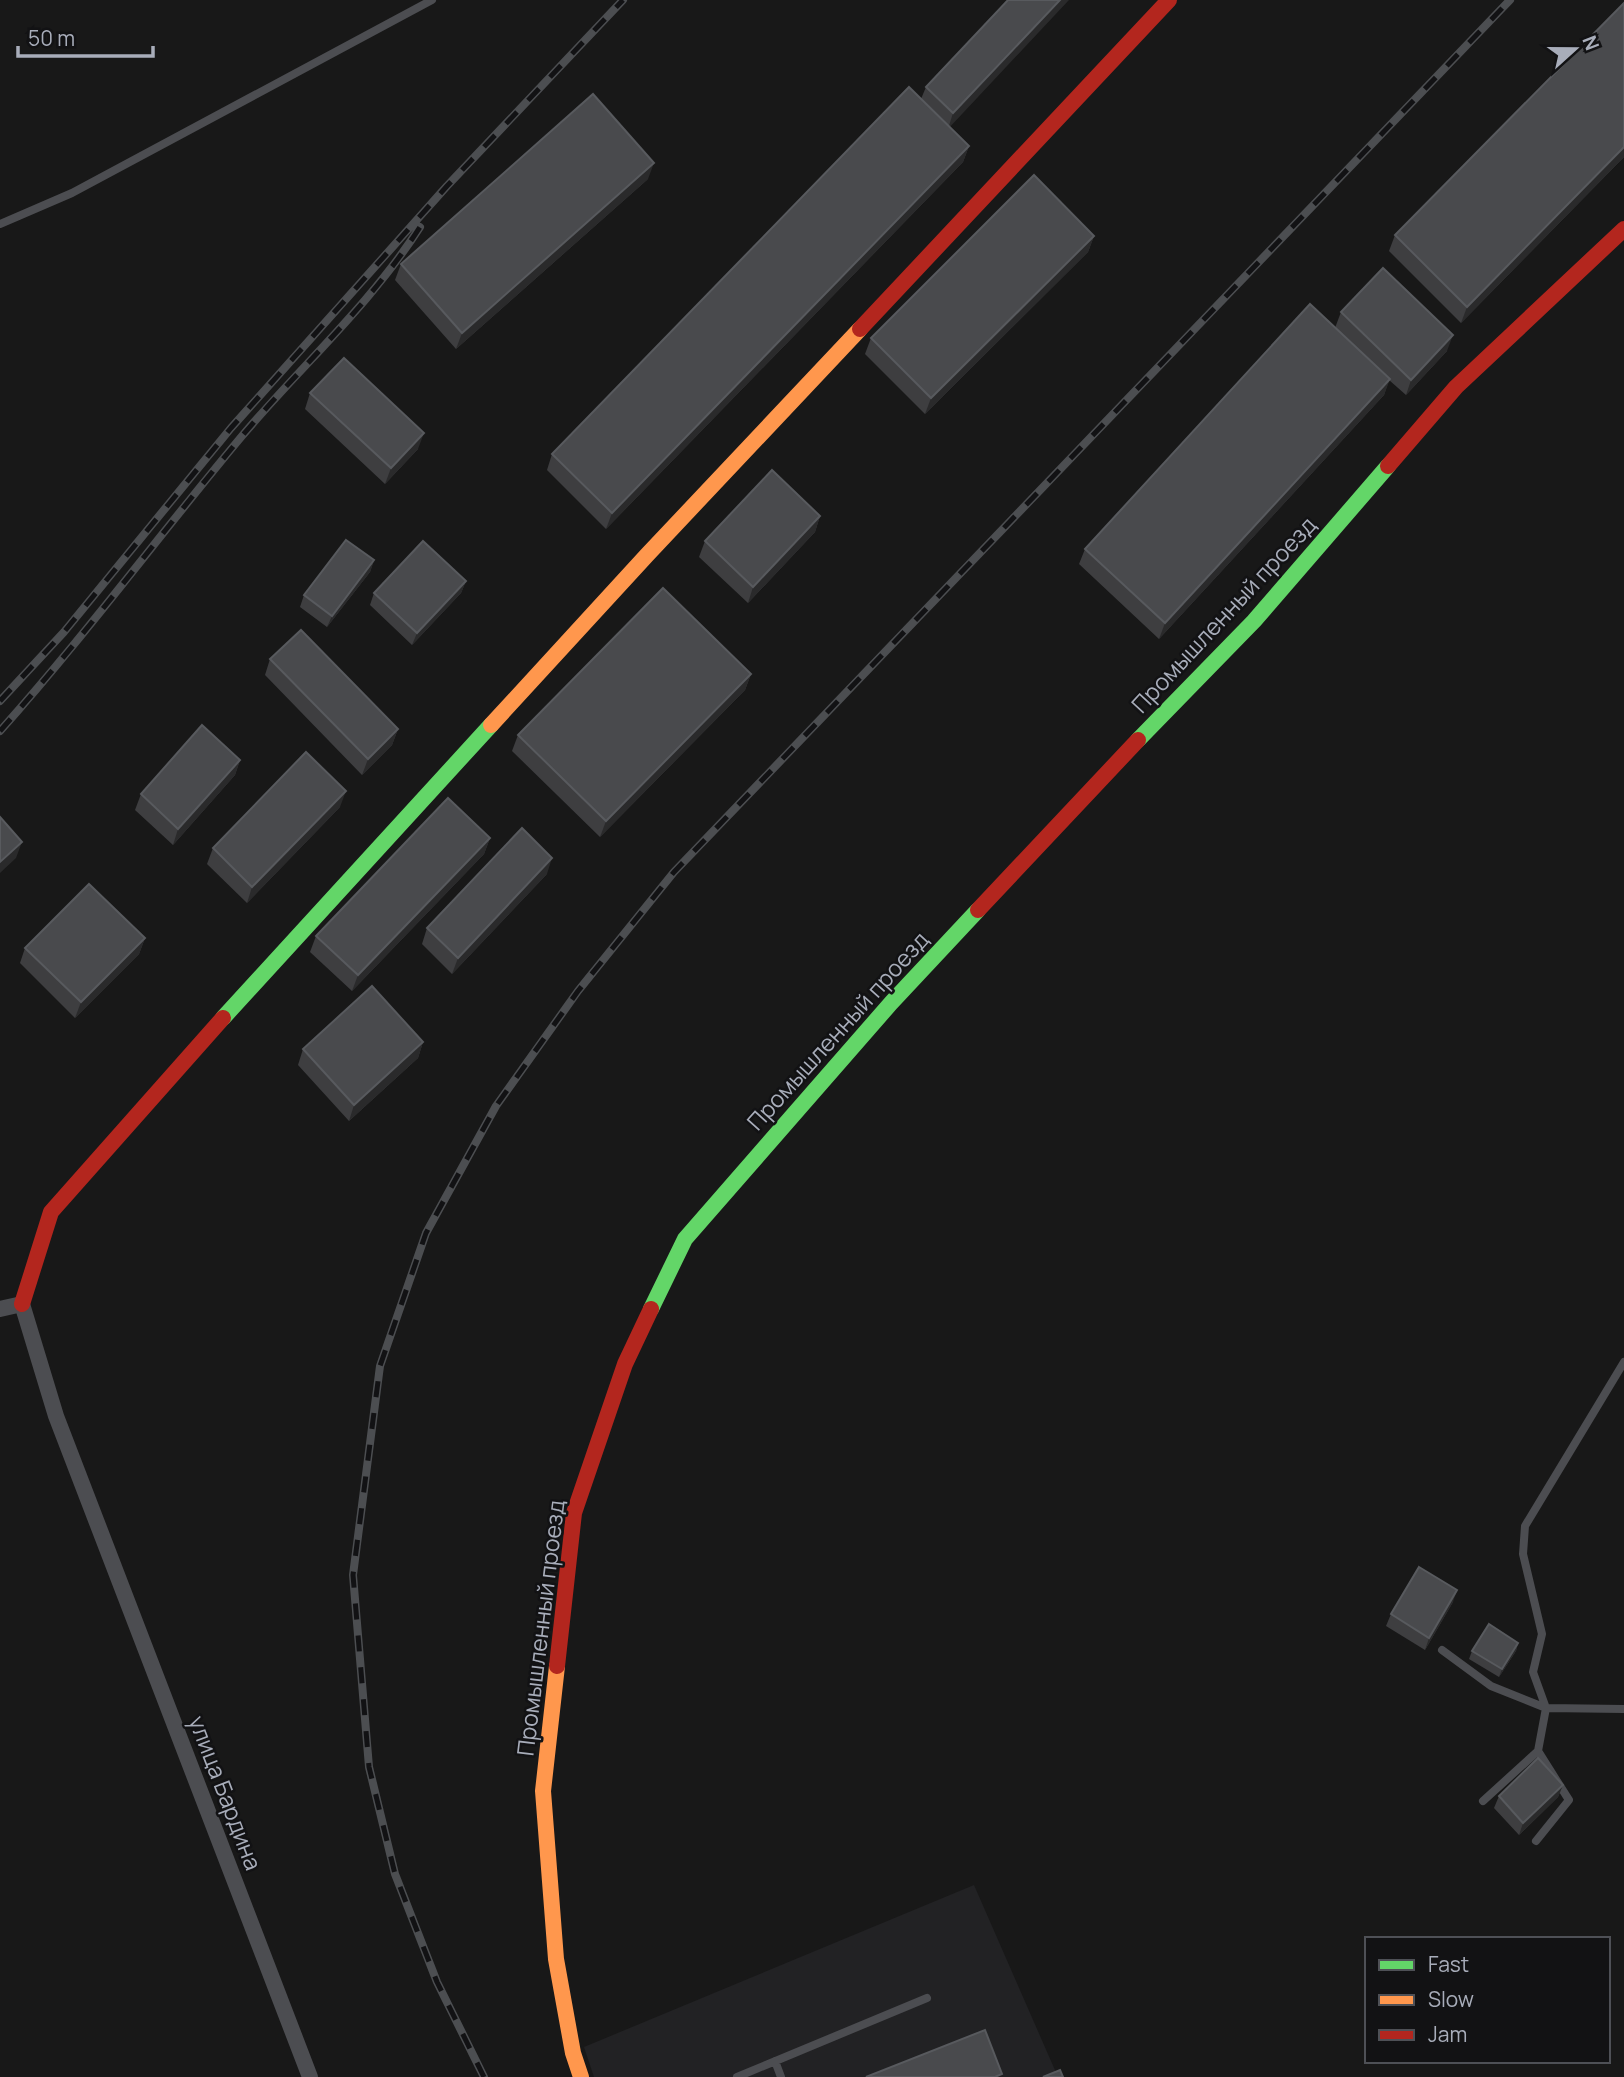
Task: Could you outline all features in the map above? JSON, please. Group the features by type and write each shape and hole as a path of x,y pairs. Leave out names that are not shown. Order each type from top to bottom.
{"street":[{"path":"0,1309 22,1304 51,1212 134,1117 647,555 1168,0"},
{"name":"Промышленный проезд","path":"581,2077 573,2053 556,1959 543,1791 574,1513 625,1364 685,1239 891,1003 1169,707 1254,621 1457,387 1624,229"},
{"name":"улица Бардина","path":"22,1304 56,1416 310,2077"}],"lane":[{"path":"0,224 72,193 432,0"},
{"path":"1483,1801 1538,1751 1546,1708 1533,1672 1542,1634 1523,1554 1525,1526 1624,1362"},
{"path":"1441,1650 1491,1686 1546,1708 1624,1709"},
{"path":"1536,1841 1569,1800 1538,1751"},
{"path":"737,2077 927,1998"},
{"path":"775,2061 781,2077"}],"shaded area":[{"path":"974,1885 1058,2077 594,2077 584,2047"}],"building":[{"path":"1008,0 1060,0 953,113 926,87"},
{"path":"1624,3 1624,147 1467,307 1395,235"},
{"path":"909,87 969,146 612,513 552,454"},
{"path":"593,94 654,163 462,333 401,264"},
{"path":"1034,175 1094,236 931,398 871,338"},
{"path":"1383,268 1453,335 1411,380 1341,312"},
{"path":"1310,304 1390,379 1165,623 1085,549"},
{"path":"344,358 424,433 391,468 310,393"},
{"path":"772,470 820,516 753,587 705,541"},
{"path":"346,540 374,560 332,616 304,595"},
{"path":"423,541 466,581 417,633 374,593"},
{"path":"663,588 751,674 606,821 518,735"},
{"path":"301,630 398,729 368,759 270,659"},
{"path":"202,725 240,760 178,829 141,794"},
{"path":"306,752 346,791 252,887 213,848"},
{"path":"448,798 490,838 358,975 316,936"},
{"path":"0,817 22,842 0,862"},
{"path":"522,828 552,858 458,958 427,928"},
{"path":"89,884 145,938 81,1002 25,948"},
{"path":"372,986 423,1042 354,1105 303,1049"},
{"path":"1419,1567 1457,1590 1429,1638 1391,1614"},
{"path":"1489,1624 1518,1643 1502,1669 1472,1651"},
{"path":"1538,1758 1563,1785 1523,1823 1499,1796"},
{"path":"985,2030 1002,2074 995,2077 866,2077"},
{"path":"1060,2070 1063,2077 1043,2077"}],"railway":[{"path":"0,701 64,632 231,428 447,186 623,0"},
{"path":"484,2077 437,1982 395,1874 369,1767 353,1575 380,1366 426,1233 496,1106 578,991 674,872 1510,0"},
{"path":"0,731 62,659 242,436 379,283 420,227"}],"traffic: fast":[{"path":"1138,740 1254,621 1388,466"},
{"path":"223,1018 491,725"},
{"path":"651,1309 685,1239 891,1003 978,910"}],"traffic: slow":[{"path":"491,725 860,329"},
{"path":"557,1666 543,1791 556,1959 573,2053 581,2077"}],"traffic: jam":[{"path":"860,329 1169,0"},
{"path":"1388,466 1456,387 1624,229"},
{"path":"978,910 1138,740"},
{"path":"22,1304 51,1212 223,1018"},
{"path":"557,1666 574,1513 625,1364 651,1309"}]}
